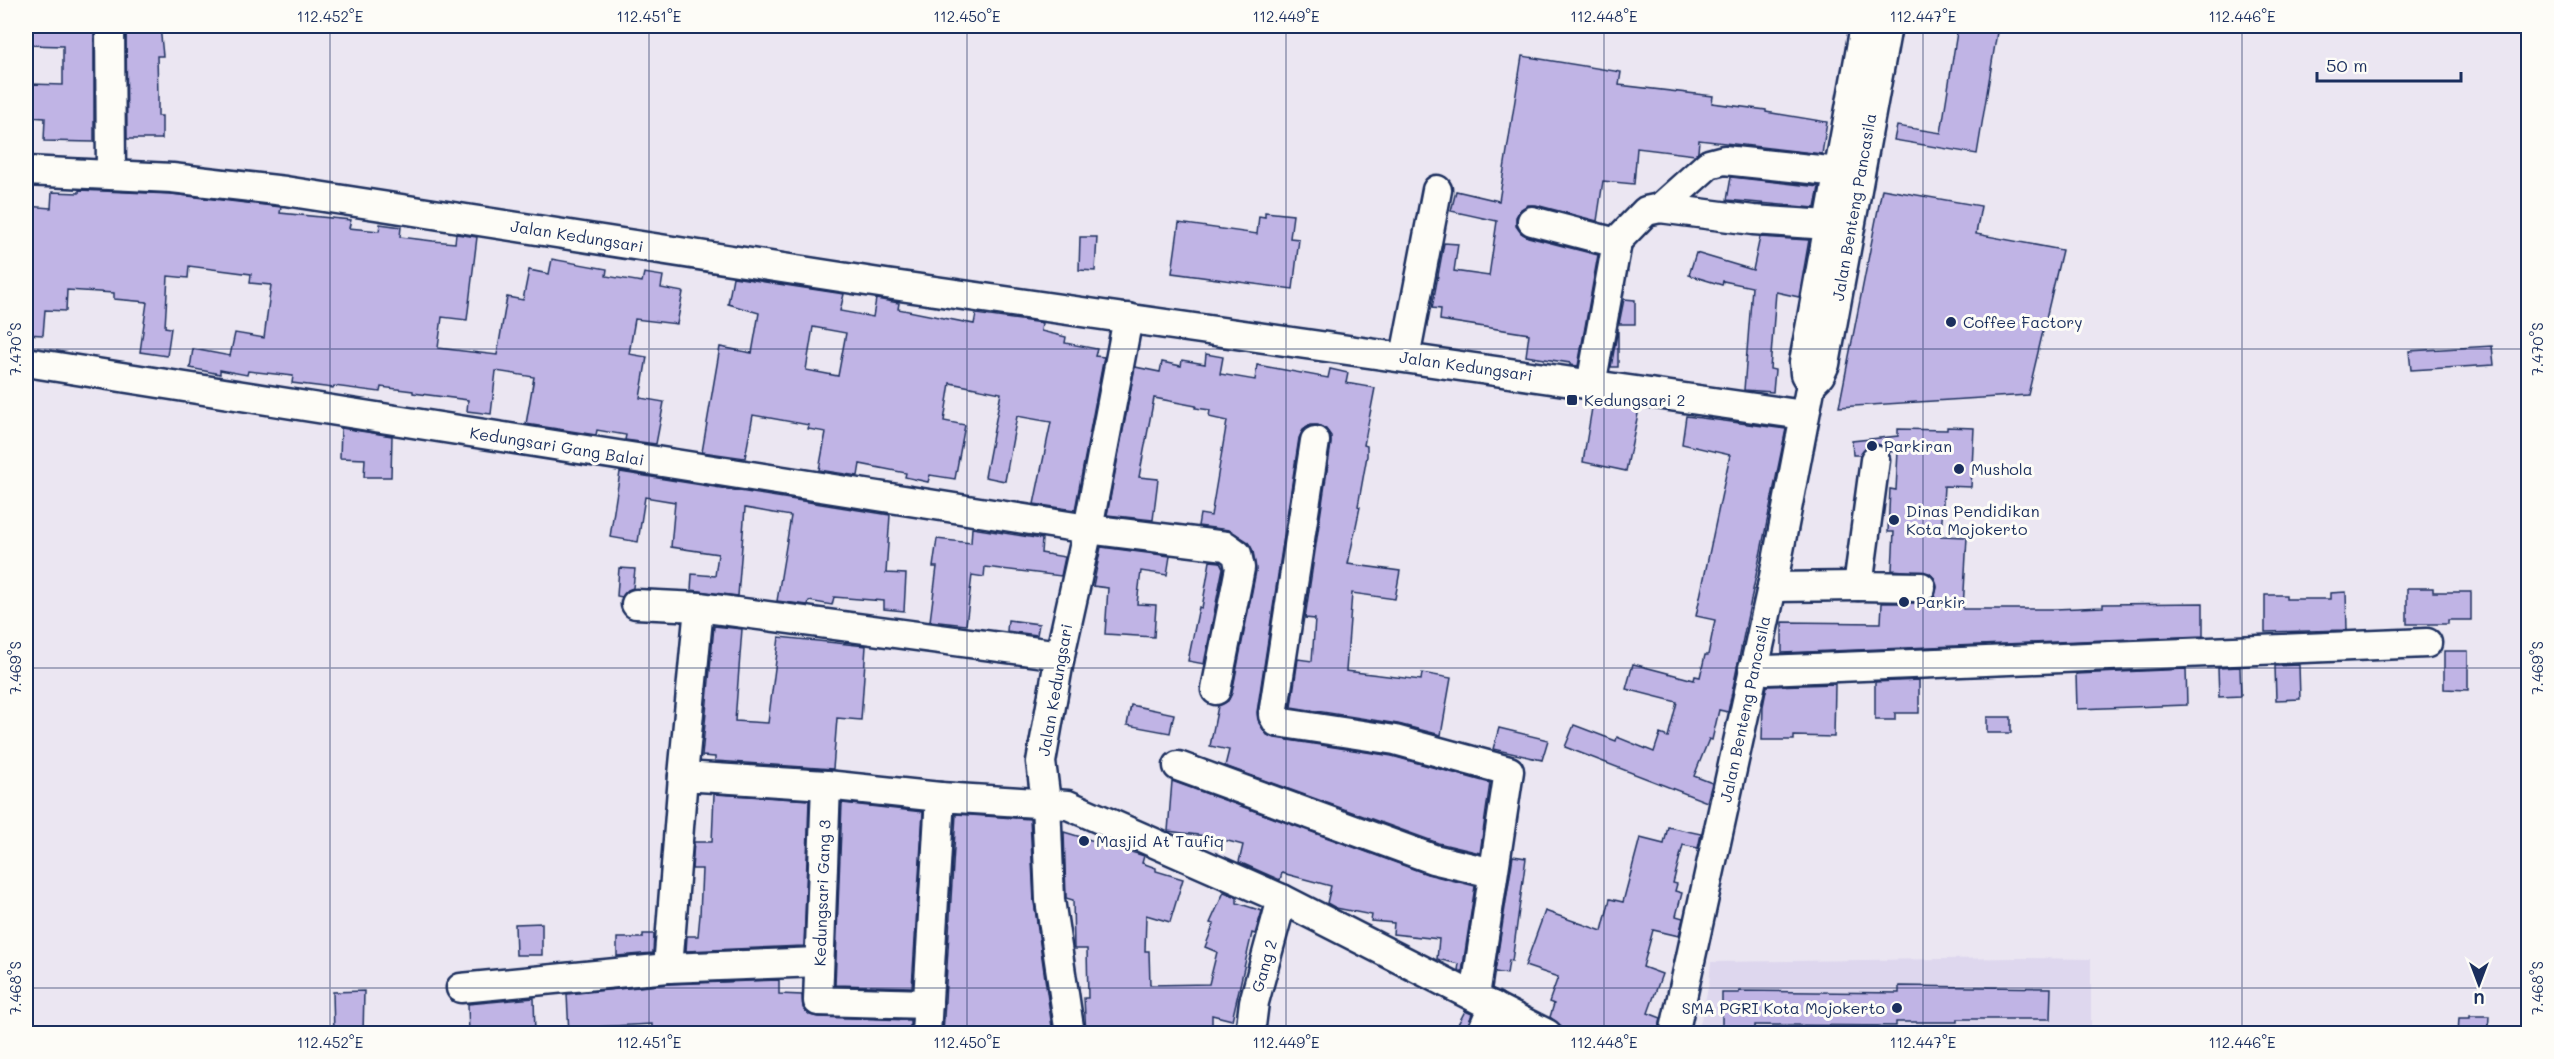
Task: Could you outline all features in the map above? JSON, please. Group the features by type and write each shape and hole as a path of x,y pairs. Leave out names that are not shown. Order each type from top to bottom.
{"street":[{"path":"110,26 111,175"},
{"name":"Jalan Benteng Pancasila","path":"1674,1034 1772,587 1804,415 1811,384 1820,375 1825,364 1868,72 1865,26"},
{"name":"Jalan Benteng Pancasila","path":"1811,384 1805,374 1804,362 1839,172 1868,72 1887,26"},
{"path":"1660,208 1709,164 1724,160 1839,172"},
{"name":"Jalan Kedungsari","path":"26,171 172,178 285,191 886,284 1804,415"},
{"path":"1405,357 1437,190"},
{"path":"1614,244 1646,211 1660,208 1753,220 1829,225"},
{"path":"1532,221 1614,244 1616,252 1591,385"},
{"name":"Jalan Kedungsari","path":"1070,1034 1050,900 1046,802 1041,762 1060,655 1088,529 1128,318"},
{"name":"Kedungsari Gang Balai","path":"26,362 1088,529 1226,546 1237,554 1240,568 1216,690"},
{"path":"1315,441 1273,710 1274,719 1277,722 1395,740 1509,771 1493,873 1499,1013 1481,1034"},
{"path":"1858,586 1875,460"},
{"path":"1772,587 1789,589 1858,586 1921,587"},
{"path":"636,604 699,607 1060,655"},
{"path":"668,968 699,607"},
{"path":"1754,668 1778,670 2427,643"},
{"path":"1178,766 1433,859 1493,873"},
{"path":"683,776 1068,805 1282,899 1499,1013 1547,1034"},
{"name":"Kedungsari Gang 3","path":"826,786 818,1001 928,1004"},
{"path":"926,1034 940,797"},
{"name":"Gang 2","path":"1250,1034 1254,1002 1282,899"},
{"path":"461,988 668,968 819,962"}],"shaded area":[{"name":"SMA PGRI Kota Mojokerto","path":"2091,959 2091,1033 1698,1034 1711,962"}],"building":[{"path":"27,26 94,26 94,142 44,141 45,118 30,117 31,84 63,85 63,46 27,45"},
{"path":"126,26 160,26 163,56 157,56 158,116 162,116 162,139 127,139"},
{"path":"1958,26 1998,26 1977,154 1894,140 1897,126 1941,133"},
{"path":"1522,56 1621,72 1619,85 1713,96 1712,103 1766,110 1766,112 1827,122 1822,154 1699,140 1698,152 1695,155 1637,148 1634,184 1603,181 1597,221 1536,205 1528,205 1521,209 1516,217 1516,226 1521,233 1528,237 1598,255 1578,366 1526,356 1529,334 1440,320 1441,309 1432,308 1444,243 1458,244 1454,271 1489,276 1497,221 1451,211 1456,191 1499,201"},
{"path":"1731,177 1819,187 1815,208 1727,200"},
{"name":"Coffee Factory","path":"1882,189 1981,206 1976,234 2062,250 2028,395 1839,407"},
{"path":"79,190 171,194 281,207 280,213 351,220 349,228 379,231 380,224 401,227 400,237 433,241 455,243 456,234 477,237 467,320 442,317 438,348 497,355 507,297 523,300 529,270 549,274 552,259 607,269 606,276 642,282 644,273 663,276 661,288 683,292 677,324 635,319 629,354 647,357 640,398 664,402 656,444 625,440 626,435 597,430 596,435 526,424 534,377 496,371 491,414 467,411 468,400 413,393 413,391 381,387 380,392 334,386 333,388 292,383 293,376 248,371 247,375 220,370 220,374 190,368 193,349 230,356 235,333 264,338 271,285 250,283 251,274 189,266 188,278 168,276 165,327 171,328 167,356 140,352 147,302 114,299 114,293 67,290 66,311 45,310 43,335 26,334 26,206 51,208 52,192 79,193"},
{"path":"1265,212 1293,215 1290,238 1299,239 1293,289 1172,273 1179,223 1257,234 1259,216 1265,217"},
{"path":"1080,237 1097,237 1095,271 1079,270"},
{"path":"1760,237 1809,240 1799,297 1776,292 1770,369 1775,370 1773,392 1744,390 1752,287 1723,281 1722,285 1689,275 1696,253 1753,270"},
{"path":"733,277 844,294 840,311 873,317 876,299 899,303 898,309 974,324 976,314 1042,323 1041,331 1066,337 1065,343 1097,349 1095,356 1104,357 1075,510 1034,504 1051,422 1017,416 1005,481 985,477 1001,393 950,383 944,421 965,425 955,479 930,475 928,482 905,477 906,473 860,464 858,476 819,470 826,432 808,429 809,425 753,415 745,458 702,452 720,347 752,353 759,313 728,304","holes":["813,327 846,333 838,376 806,370"]},
{"path":"1624,299 1635,300 1635,324 1619,324"},
{"path":"1618,328 1618,367 1611,367"},
{"path":"2492,346 2494,365 2411,370 2409,351"},
{"path":"1206,354 1223,357 1220,374 1255,380 1257,365 1328,378 1330,369 1348,373 1346,383 1375,388 1364,445 1367,446 1367,456 1358,506 1360,507 1348,564 1400,571 1395,599 1352,593 1346,671 1421,680 1422,673 1451,678 1441,735 1398,724 1291,707 1298,659 1312,661 1315,619 1305,618 1331,444 1331,436 1326,429 1318,425 1310,425 1303,430 1299,438 1257,712 1259,723 1267,735 1275,738 1392,756 1490,783 1480,853 1438,843 1225,766 1229,750 1210,746 1218,706 1228,701 1232,693 1256,571 1253,551 1247,541 1229,530 1198,526 1200,514 1211,516 1227,421 1209,417 1210,410 1154,398 1139,477 1158,479 1153,520 1107,515 1135,367 1160,372 1162,362 1181,366 1182,360 1205,364"},
{"path":"1593,402 1639,409 1626,471 1583,462"},
{"path":"1686,416 1786,429 1728,712 1719,710 1712,740 1709,739 1694,776 1712,783 1707,802 1565,747 1574,725 1616,741 1617,737 1654,752 1660,734 1668,737 1677,702 1626,689 1633,664 1694,680 1695,676 1700,677 1705,655 1708,655 1715,620 1696,616 1730,455 1682,444"},
{"path":"1947,427 1974,428 1971,487 1944,486 1941,536 1967,537 1963,609 2055,609 2103,607 2103,604 2203,603 2203,636 1782,653 1782,622 1881,623 1882,603 1921,603 1928,602 1935,596 1937,587 1935,579 1929,573 1892,570 1894,532 1888,532 1890,489 1896,490 1898,451 1889,452 1885,447 1877,444 1868,445 1860,455 1853,455 1852,441 1898,436 1898,429 1947,430"},
{"path":"341,428 392,436 391,477 364,477 365,459 340,458"},
{"path":"620,472 890,515 886,573 906,574 904,611 884,609 884,601 834,597 832,605 809,601 808,605 777,601 791,516 745,508 738,596 691,590 692,574 715,576 718,554 671,547 675,502 645,497 638,542 610,537"},
{"path":"972,528 1042,539 1041,553 1065,557 1061,576 985,567 984,577 972,575 966,625 930,621 937,567 933,567 937,539 971,543"},
{"path":"1101,547 1170,556 1167,575 1141,571 1137,604 1156,605 1154,637 1105,634 1108,588 1093,586"},
{"path":"1210,561 1220,562 1223,568 1204,664 1188,661 1199,607 1202,608"},
{"path":"619,568 635,569 633,588 622,597 617,596"},
{"path":"2407,588 2433,588 2433,592 2471,592 2471,620 2448,620 2448,624 2407,624"},
{"path":"2346,592 2347,630 2265,632 2265,595 2286,595 2286,599 2330,599 2330,593"},
{"path":"1008,620 1039,624 1037,635 1007,631"},
{"path":"714,626 742,629 735,721 768,723 779,637 866,646 861,720 837,718 833,769 715,761 715,757 702,756"},
{"path":"2444,651 2468,651 2468,690 2444,689"},
{"path":"2299,665 2300,699 2276,700 2275,666"},
{"path":"2240,667 2241,696 2219,697 2218,668"},
{"path":"2186,669 2187,705 2077,709 2076,674"},
{"path":"1919,680 1919,713 1895,713 1895,720 1875,720 1875,682"},
{"path":"1835,684 1834,737 1794,736 1794,740 1762,740 1763,706 1767,686"},
{"path":"1131,705 1174,714 1170,733 1127,725"},
{"path":"1987,717 2011,717 2011,733 1987,733"},
{"path":"1499,728 1548,740 1542,760 1493,749"},
{"path":"1172,781 1427,874 1475,886 1462,972 1458,970 1459,964 1437,959 1439,939 1393,934 1394,923 1371,921 1372,915 1336,908 1327,903 1331,886 1282,873 1280,880 1239,862 1243,845 1213,837 1168,831"},
{"path":"714,794 809,800 804,946 686,951 687,936 698,936 700,915 702,869 692,869 694,842 712,842"},
{"path":"842,803 923,812 912,987 835,985"},
{"path":"956,814 1030,819 1034,902 1053,1034 943,1034"},
{"path":"1668,827 1701,834 1698,848 1683,845 1673,883 1677,884 1675,891 1682,893 1676,916 1683,918 1679,936 1653,930 1643,967 1662,974 1648,1013 1661,1018 1658,1034 1563,1034 1560,1025 1550,1017 1554,1004 1549,1002 1558,977 1525,966 1545,911 1602,931 1610,899 1623,902 1640,838 1664,844"},
{"path":"1064,832 1144,856 1142,863 1156,868 1156,871 1183,879 1170,922 1146,915 1145,951 1149,951 1150,985 1209,984 1217,952 1205,947 1214,924 1210,923 1224,892 1237,897 1237,903 1262,911 1255,934 1252,933 1232,1020 1212,1015 1212,1034 1086,1034 1084,998 1088,998 1087,949 1074,949 1073,900 1066,898"},
{"path":"1513,856 1526,858 1512,961 1509,960 1507,974 1495,972"},
{"path":"542,923 542,955 516,955 515,924"},
{"path":"643,934 654,934 653,953 617,956 617,938 643,938"},
{"path":"779,980 779,994 802,995 803,1008 810,1015 910,1020 910,1034 652,1034 652,1024 594,1027 595,1034 569,1034 567,994 669,984"},
{"path":"1899,986 2051,988 2050,1019 1957,1019 1957,1022 1896,1022 1896,1026 1755,1025 1755,1034 1722,1034 1722,993 1739,993 1739,991 1899,993"},
{"path":"364,991 363,1034 334,1034 333,992"},
{"path":"534,998 535,1034 469,1034 468,1004"},
{"path":"1465,1011 1472,1014 1465,1034 1453,1034"},
{"path":"2470,1016 2489,1016 2488,1034 2458,1034 2459,1018 2470,1018"}],"place":[{"name":"Coffee Factory","path":"1951,322"},
{"name":"Kedungsari 2","path":"1572,400"},
{"name":"Parkiran","path":"1872,446"},
{"name":"Mushola","path":"1959,469"},
{"name":"Dinas Pendidikan Kota Mojokerto","path":"1894,520"},
{"name":"Parkir","path":"1904,602"},
{"name":"Masjid At Taufiq","path":"1084,841"},
{"name":"SMA PGRI Kota Mojokerto","path":"1897,1008"}]}
